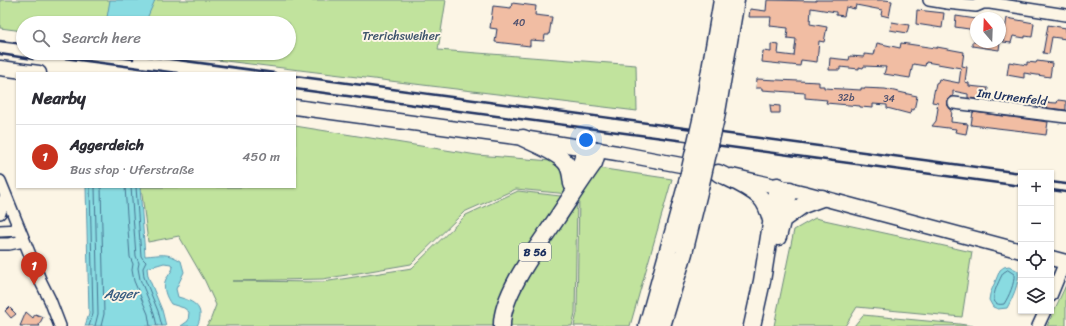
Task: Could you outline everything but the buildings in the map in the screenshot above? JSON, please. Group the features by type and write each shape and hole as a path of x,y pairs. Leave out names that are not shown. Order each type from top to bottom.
{"highway":[{"path":"709,117 722,0"},
{"path":"664,324 684,253 693,187 736,0"},
{"path":"523,138 554,153 562,159 567,164 570,171 572,184"},
{"path":"494,326 494,320 503,294 516,271 564,200 579,170 592,149"},
{"name":"B 56","path":"502,326 504,311 519,277 543,238 594,162 592,149"},
{"path":"718,173 750,189 761,198 767,209 777,220"},
{"path":"643,326 652,305 693,187"},
{"path":"752,326 784,188"},
{"path":"777,220 803,205 822,198"},
{"path":"758,326 777,220"},
{"path":"647,326 652,305"}],"main road":[{"path":"0,68 31,72"},
{"path":"296,106 523,138 592,149 718,173 784,188 1018,250"},
{"path":"1054,259 1065,262"}],"street":[{"path":"929,0 976,6 984,2 1066,16"},
{"name":"Im Urnenfeld","path":"954,103 1066,117"},
{"path":"0,181 60,326"},
{"path":"0,202 0,214"},
{"path":"0,231 22,235"},
{"path":"0,244 10,244 22,235"},
{"path":"1054,289 1065,262"},
{"path":"1038,326 1044,314"}],"green space":[{"name":"Trerichsweiher","path":"0,0 446,0 438,50 636,65 637,111 217,60 296,60 296,16 16,16 16,30 0,28"},
{"path":"296,126 477,155 551,161 672,179 630,326 574,326 577,313 579,195 516,189 464,212 411,264 323,279 232,281 323,282 412,268 466,215 518,191 577,198 575,313 572,326 206,326 210,321 216,305 205,281 179,236 148,242 141,188 296,188"},
{"path":"815,218 972,252 962,317 857,307 845,326 774,326 794,230"},
{"path":"1066,285 1066,326 1047,326 1053,314 1054,314"},
{"path":"863,315 959,324 973,326 854,326"}],"water":[{"path":"110,0 155,0 148,16 107,16"},
{"name":"Agger","path":"86,188 140,188 145,256 168,255 181,261 184,272 176,289 178,297 197,306 200,314 197,326 181,326 188,321 189,312 184,308 171,304 165,292 165,282 173,268 171,264 164,263 147,268 148,276 162,310 166,326 85,326 89,314"},
{"path":"1009,266 1018,271 1017,285 1007,308 998,309 993,307 989,300 1000,270"}],"pier":[{"path":"98,60 140,60 141,72 95,72"}],"railway":[{"path":"0,41 16,43"},
{"path":"0,54 16,56"},
{"path":"80,60 170,72"},
{"path":"178,60 268,72"},
{"path":"296,76 1018,173"},
{"path":"296,89 1018,186"},
{"path":"1054,182 1066,184"},
{"path":"1054,190 1066,192"}],"place":[{"name":"Aggerdeich","path":"34,285"}]}
